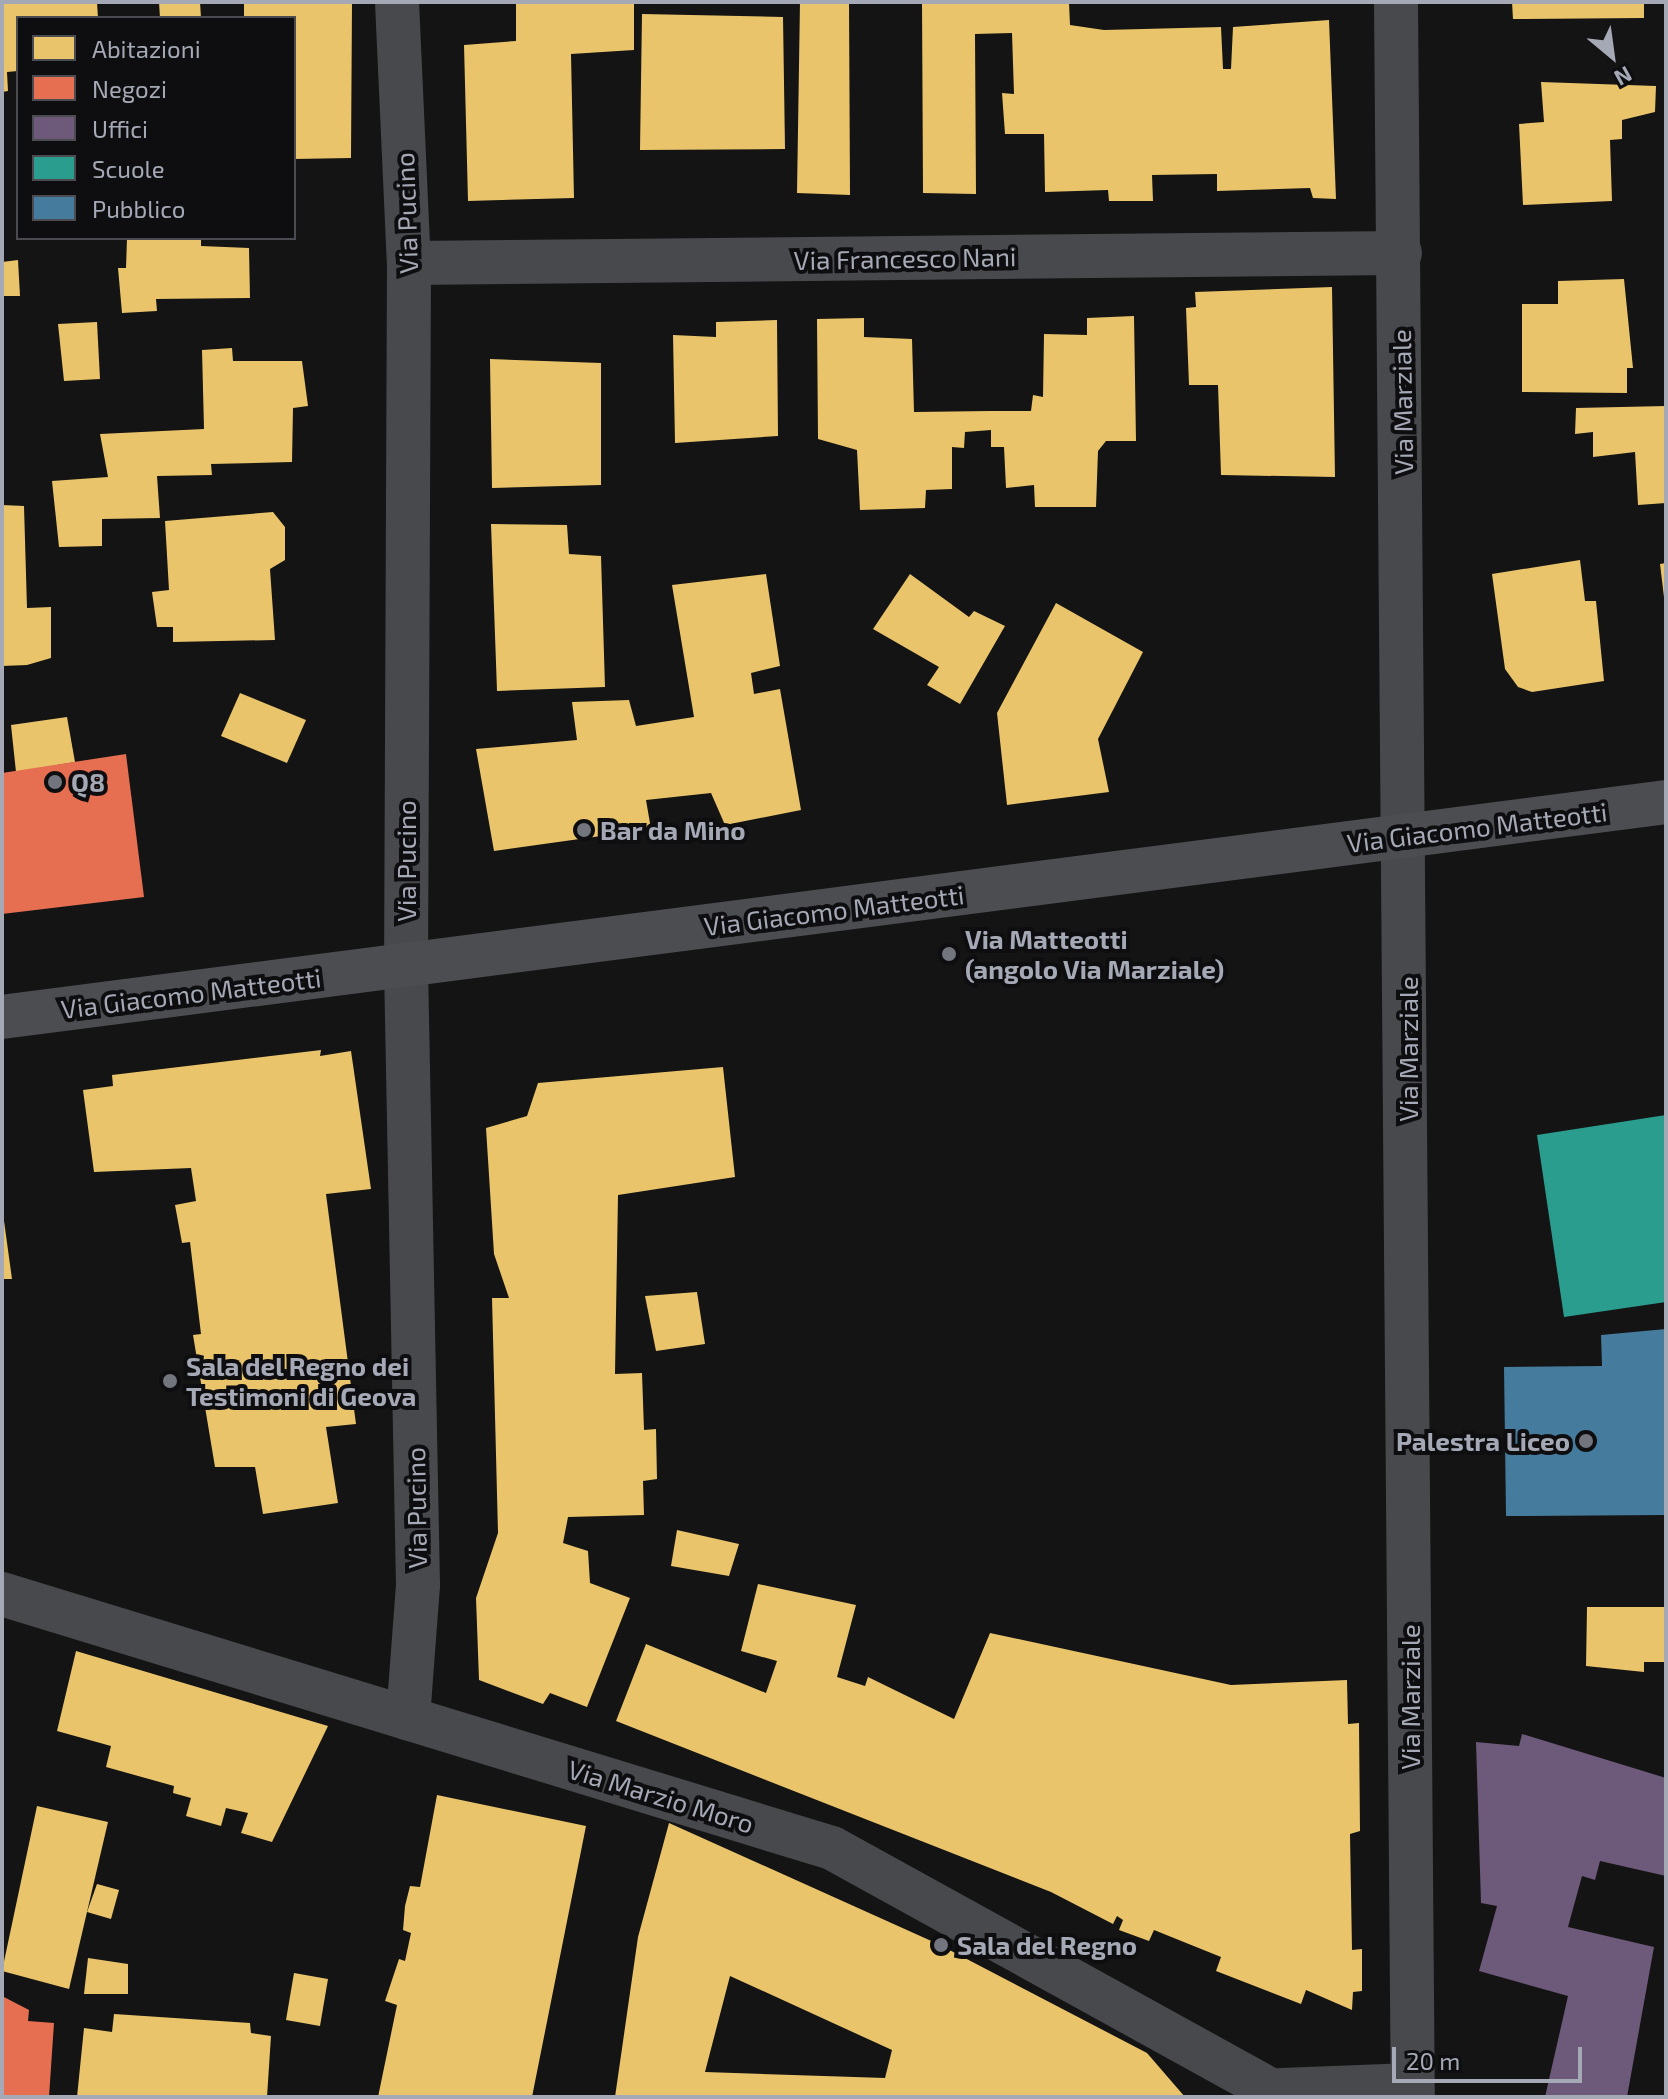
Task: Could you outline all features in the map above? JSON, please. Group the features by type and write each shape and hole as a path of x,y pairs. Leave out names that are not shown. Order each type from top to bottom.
{"main road":[{"name":"Via Giacomo Matteotti","path":"2,1017 1666,802"}],"street":[{"name":"Via Pucino","path":"397,2 409,263 406,966 418,1585 408,1719"},
{"name":"Via Marziale","path":"1396,2 1406,836 1413,2091"},
{"name":"Via Francesco Nani","path":"409,263 1400,253"},
{"name":"Via Marzio Moro","path":"2,1594 832,1848 1282,2093 1413,2091"}],"building: Abitazioni":[{"path":"2,2 97,2 98,16 16,16 16,71 7,72 8,91 2,92"},
{"path":"159,2 200,2 201,16 160,16"},
{"path":"244,2 352,2 351,158 296,159 296,16 244,16"},
{"path":"516,2 634,2 634,50 571,54 574,198 468,201 464,45 516,41"},
{"path":"800,2 849,2 850,195 797,193"},
{"path":"922,2 1069,2 1070,25 1104,30 1221,27 1223,69 1231,69 1233,27 1329,20 1336,199 1313,198 1310,188 1217,191 1217,174 1152,175 1153,201 1109,201 1108,190 1045,192 1044,134 1005,134 1002,93 1014,94 1012,33 975,34 976,194 923,193"},
{"path":"1512,2 1644,2 1644,18 1513,19"},
{"path":"642,14 783,17 785,149 640,150"},
{"path":"1541,82 1656,86 1655,112 1622,120 1622,139 1610,140 1612,201 1523,205 1519,124 1544,122"},
{"path":"127,240 201,240 201,246 249,248 250,298 156,299 157,311 122,313 118,268 126,268"},
{"path":"18,260 20,296 2,296 2,262"},
{"path":"1624,279 1633,368 1627,368 1627,393 1522,392 1522,304 1558,304 1558,281"},
{"path":"1332,287 1335,477 1221,475 1218,385 1189,385 1186,308 1196,307 1195,292"},
{"path":"1134,316 1136,441 1106,441 1098,451 1096,507 1035,507 1034,485 1006,488 1004,447 991,447 991,430 965,432 964,448 952,447 952,489 926,490 925,508 860,510 857,450 818,439 817,319 864,318 864,337 912,339 914,412 1031,411 1033,395 1043,397 1044,334 1087,335 1087,318"},
{"path":"777,320 778,436 675,443 673,335 716,337 716,322"},
{"path":"97,322 100,379 64,381 58,324"},
{"path":"232,348 233,361 302,361 308,406 293,408 292,462 211,464 212,475 157,476 160,518 102,519 102,546 59,547 52,481 108,477 100,434 204,429 202,350"},
{"path":"490,359 601,363 601,485 492,488"},
{"path":"1666,406 1666,503 1638,505 1635,452 1593,457 1593,432 1575,434 1576,408"},
{"path":"2,505 24,506 27,608 51,607 51,658 27,665 2,666"},
{"path":"273,512 285,527 285,560 270,569 275,640 173,642 173,627 157,627 152,592 169,590 165,521"},
{"path":"491,524 567,525 569,554 601,556 605,687 497,691"},
{"path":"1580,560 1585,601 1596,601 1604,681 1532,692 1518,687 1505,669 1492,574"},
{"path":"1666,563 1666,596 1664,597 1660,564"},
{"path":"766,574 780,666 751,673 754,694 780,689 801,810 725,825 711,793 646,800 651,829 494,851 476,749 577,740 572,702 629,700 636,726 694,717 672,585"},
{"path":"910,574 969,617 974,611 1005,626 960,704 927,685 939,667 873,629"},
{"path":"1056,603 1143,652 1098,739 1109,792 1007,805 997,713"},
{"path":"240,693 306,720 287,763 221,736"},
{"path":"67,717 75,762 16,772 11,725"},
{"path":"321,1050 320,1056 351,1051 371,1189 326,1194 356,1424 326,1427 338,1503 263,1514 255,1467 215,1467 193,1335 201,1334 190,1242 182,1243 175,1205 196,1201 191,1168 94,1172 83,1090 113,1086 112,1075"},
{"path":"723,1067 735,1177 618,1195 615,1374 642,1373 644,1430 656,1429 657,1479 643,1481 644,1515 568,1517 563,1543 588,1551 590,1583 630,1598 587,1707 550,1693 543,1704 479,1680 476,1598 498,1533 492,1298 509,1298 494,1254 486,1128 527,1116 538,1083"},
{"path":"4,1221 12,1279 2,1279"},
{"path":"697,1292 705,1344 656,1351 645,1296"},
{"path":"677,1530 739,1544 729,1576 671,1566"},
{"path":"758,1584 856,1605 837,1677 865,1686 868,1677 954,1719 990,1633 1231,1685 1347,1680 1348,1724 1359,1723 1360,1831 1350,1834 1352,1950 1362,1949 1362,1991 1353,1992 1352,2010 1306,1990 1301,2004 1216,1971 1221,1957 1154,1930 1149,1941 1119,1930 1123,1920 1117,1916 1113,1924 1051,1892 616,1721 646,1644 766,1693 777,1661 741,1651"},
{"path":"1587,1607 1666,1607 1666,1662 1644,1662 1644,1672 1586,1666"},
{"path":"76,1651 328,1726 272,1842 241,1833 248,1813 226,1808 221,1826 186,1816 191,1798 173,1793 174,1786 106,1767 111,1746 57,1731"},
{"path":"437,1795 586,1826 532,2097 378,2097 397,2005 385,2001 399,1959 405,1961 411,1933 403,1930 405,1906 410,1886 420,1887"},
{"path":"37,1806 108,1822 69,1989 2,1971"},
{"path":"669,1823 938,1944 1147,2053 1185,2097 615,2097 638,1937","holes":["730,1976 892,2050 885,2078 705,2072"]},
{"path":"97,1884 119,1890 111,1919 87,1912"},
{"path":"88,1958 128,1964 128,1994 84,1994"},
{"path":"294,1973 328,1979 320,2026 286,2020"},
{"path":"114,2014 250,2023 251,2033 271,2036 267,2097 77,2097 84,2028 112,2032"}],"building: Negozi":[{"path":"126,754 144,897 2,914 2,773"},
{"path":"2,1996 29,2010 28,2021 54,2023 49,2097 2,2097"}],"building: Uffici":[{"path":"1522,1734 1666,1778 1666,1876 1600,1861 1595,1880 1582,1876 1568,1927 1654,1947 1627,2097 1545,2097 1568,1996 1479,1971 1497,1906 1481,1903 1476,1742 1519,1746"}],"building: Scuole":[{"path":"1666,1115 1666,1302 1564,1317 1537,1135"}],"building: Pubblico":[{"name":"Palestra Liceo","path":"1666,1329 1666,1515 1506,1516 1504,1367 1602,1366 1601,1335"}],"place":[{"name":"Q8","path":"55,782"},
{"name":"Bar da Mino","path":"584,830"},
{"name":"Via Matteotti (angolo Via Marziale)","path":"949,954"},
{"name":"Sala del Regno dei Testimoni di Geova","path":"170,1381"},
{"name":"Palestra Liceo","path":"1586,1441"},
{"name":"Sala del Regno","path":"941,1945"}]}
